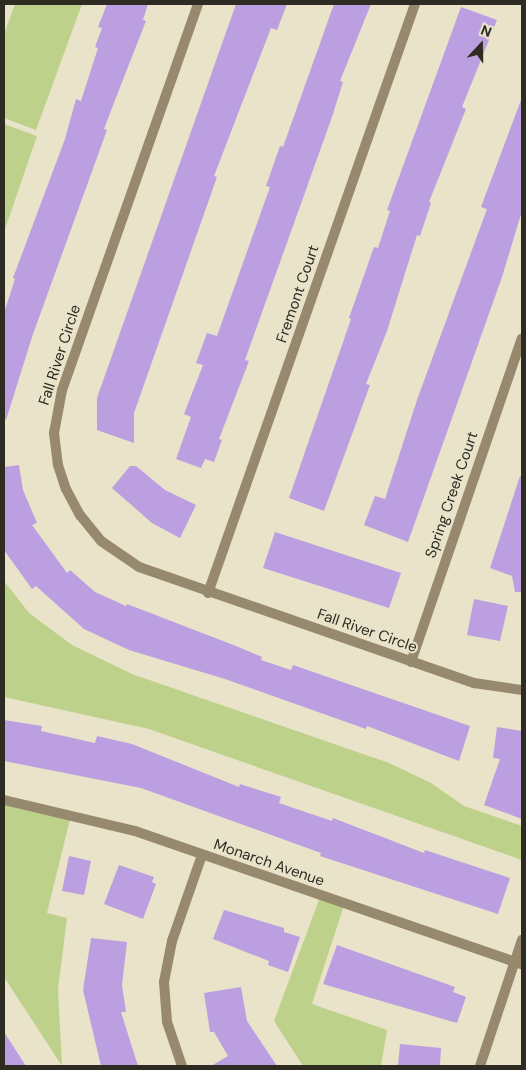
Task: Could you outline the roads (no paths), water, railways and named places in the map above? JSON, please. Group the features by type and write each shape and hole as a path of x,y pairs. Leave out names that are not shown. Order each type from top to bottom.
{"street":[{"name":"Fall River Circle","path":"198,4 62,390 54,433 58,465 66,490 80,515 101,540 139,568 474,683 522,690"},
{"name":"Fremont Court","path":"208,593 415,4"},
{"name":"Spring Creek Court","path":"411,662 522,338"},
{"name":"Monarch Avenue","path":"4,800 135,831 519,962"},
{"path":"182,1066 166,1022 164,982 172,941 202,855"},
{"path":"480,1066 519,962 522,940"}]}
